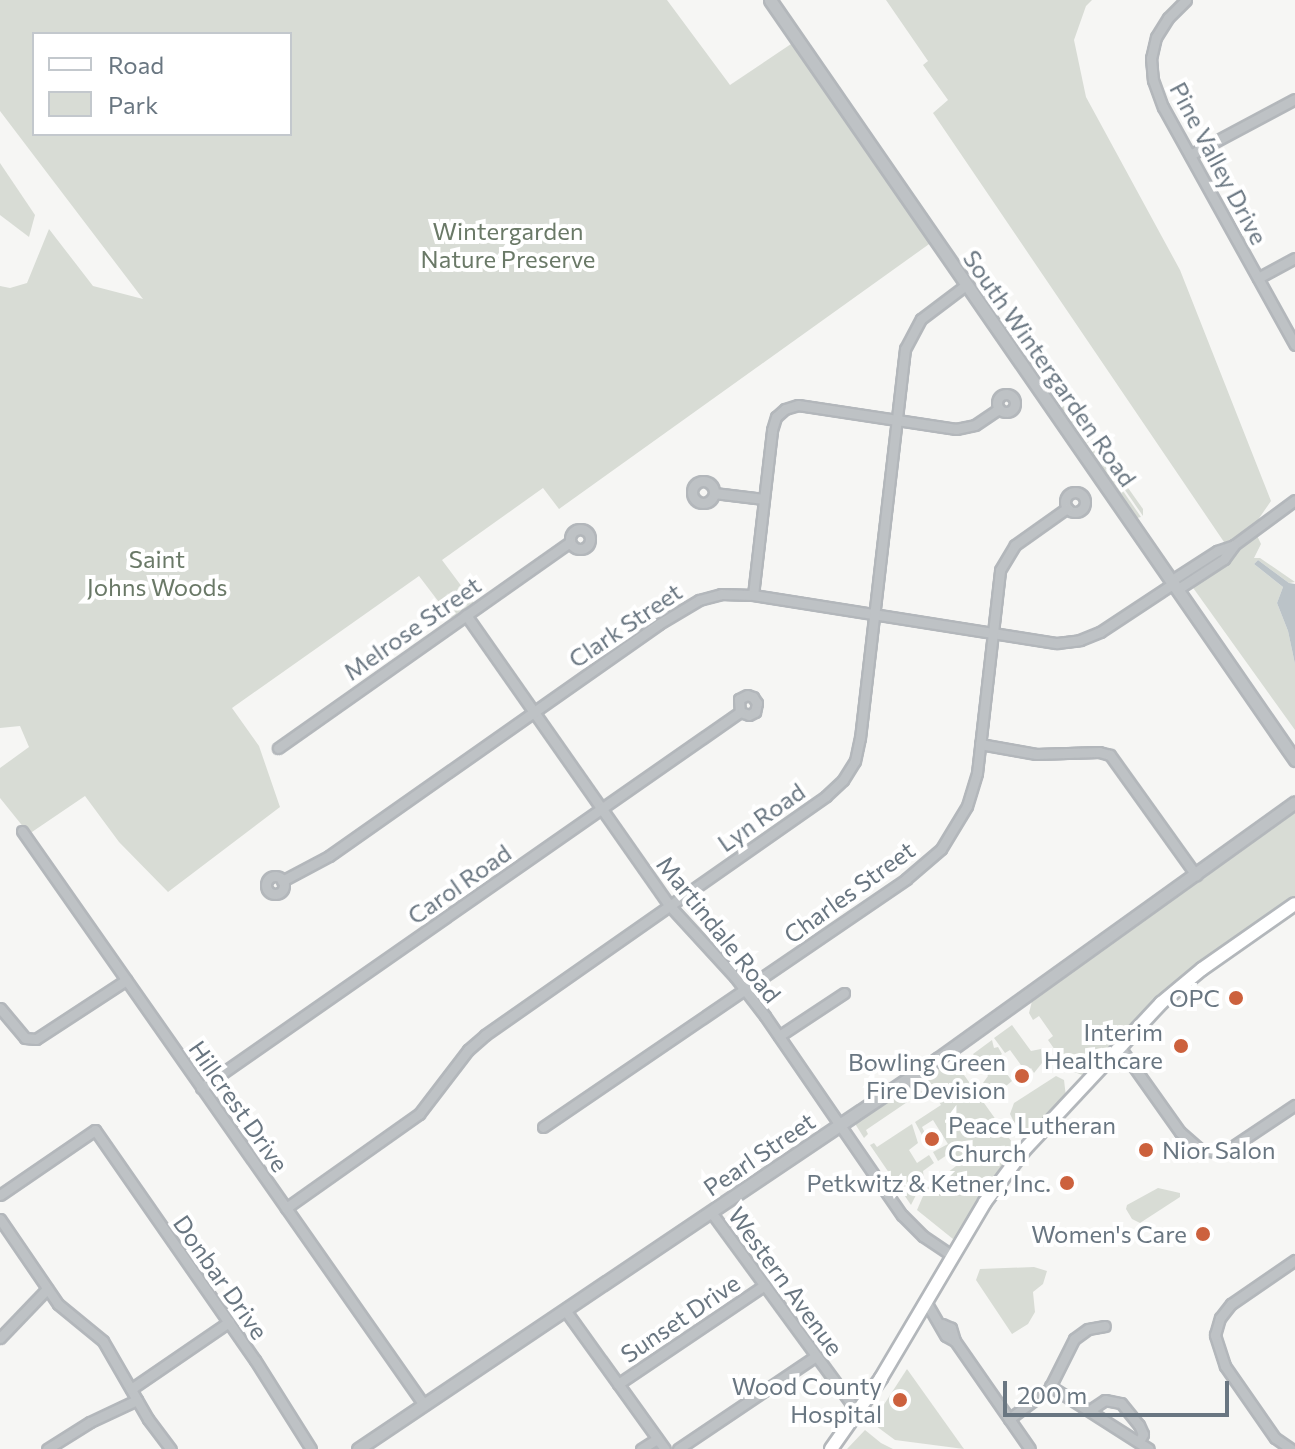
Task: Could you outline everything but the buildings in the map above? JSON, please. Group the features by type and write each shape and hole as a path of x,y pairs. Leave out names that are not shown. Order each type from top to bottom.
{"main road":[{"path":"831,1449 858,1413 1005,1173 1119,1046 1180,986 1295,904"}],"street":[{"name":"South Wintergarden Road","path":"770,0 1295,760"},
{"name":"Pine Valley Drive","path":"1186,0 1161,27 1153,47 1151,69 1163,107 1295,345"},
{"path":"1190,155 1295,99"},
{"path":"1258,278 1295,258"},
{"name":"Lyn Road","path":"286,1208 419,1114 468,1050 485,1035 826,796 843,780 855,761 860,738 901,365 909,338 929,311 966,285"},
{"path":"753,595 774,422 785,409 798,405 962,429 999,409"},
{"path":"714,493 764,499"},
{"path":"1175,584 1217,551 1234,545 1295,500"},
{"name":"Charles Street","path":"543,1127 906,879 941,849 967,806 980,744 998,580 1005,559 1024,538 1067,508"},
{"name":"Melrose Street","path":"278,748 570,542"},
{"name":"Clark Street","path":"282,881 329,856 685,607 721,594 753,595 1040,642 1080,640 1115,623 1175,584"},
{"name":"Martindale Road","path":"466,615 669,905 744,990 779,1036 902,1215 923,1236 953,1256"},
{"name":"Carol Road","path":"201,1088 740,712"},
{"path":"980,744 1036,754 1099,752 1110,755 1196,875"},
{"name":"Pearl Street","path":"358,1449 841,1125 1295,802"},
{"name":"Hillcrest Drive","path":"22,831 424,1405"},
{"path":"0,1008 25,1038 36,1039 126,980"},
{"path":"779,1036 844,993"},
{"path":"1119,1046 1180,1132 1201,1150 1227,1150 1295,1105"},
{"name":"Donbar Drive","path":"0,1195 95,1130 229,1322 311,1449"},
{"name":"Western Avenue","path":"711,1212 858,1413"},
{"path":"0,1219 67,1313 103,1341 137,1400 171,1449"},
{"path":"1291,1449 1275,1438 1264,1423 1225,1366 1215,1342 1217,1324 1227,1308 1293,1265"},
{"name":"Sunset Drive","path":"618,1384 765,1285"},
{"path":"0,1338 47,1289"},
{"path":"926,1302 942,1324 946,1336 955,1341 1030,1449"},
{"path":"565,1310 665,1449"},
{"path":"131,1389 229,1322"},
{"path":"1009,1419 1050,1386 1074,1339 1088,1329 1105,1326"},
{"path":"678,1449 816,1356"},
{"path":"1050,1386 1149,1449"},
{"path":"47,1449 90,1422 137,1400"},
{"path":"1090,1410 1105,1400 1121,1403 1139,1425 1143,1434 1139,1442"},
{"path":"641,1449 657,1439"}],"green space":[{"name":"Wintergarden Nature Preserve","path":"0,0 667,0 730,85 794,42 932,242 559,509 543,488 442,560 474,603 451,618 419,576 232,708 259,746 280,807 168,892 119,842 85,796 29,834 0,798 0,768 29,747 20,726 0,728 0,286 10,288 27,283 49,229 93,286 143,299 0,111"},
{"path":"886,0 1092,0 1086,6 1074,40 1086,97 1180,270 1271,501 1253,527 1261,544 1254,558 1260,558 1295,582 1289,583 1258,560 1254,564 1283,587 1277,603 1288,631 1295,664 1295,730 1181,571 1224,542 933,113 948,100 923,65 928,61"},
{"path":"0,163 35,215 29,237 0,215"},
{"path":"1044,373 1143,509 1143,516"},
{"path":"1042,374 1141,517 1133,519 1038,379"},
{"path":"1295,808 1295,899 1157,998 1089,1072 1082,1075 1069,1070 1048,1040 1053,1036 1039,1016 1033,1020 1029,1013 1033,997"},
{"path":"1012,1025 1031,1051 1041,1049 1042,1063 1034,1073 1031,1068 1026,1072 1010,1050 1005,1053 994,1038"},
{"path":"992,1040 994,1048 998,1047 1002,1054 996,1059 1012,1081 1006,1086 1008,1090 1001,1093 988,1090 983,1083 988,1076 973,1054"},
{"path":"940,1063 959,1068 1014,1145 1013,1155 963,1232 953,1239 917,1210 926,1189 960,1163 953,1151 938,1161 933,1152 948,1144 933,1120 922,1127 926,1135 923,1137 915,1122 941,1105 929,1087 926,1072"},
{"path":"1056,1076 1064,1080 1066,1097 1035,1130 1017,1128 1010,1114 1014,1103"},
{"path":"912,1081 922,1092 866,1130 868,1134 864,1138 854,1122"},
{"path":"912,1124 918,1143 909,1150 917,1163 929,1155 934,1163 923,1171 924,1179 911,1205 870,1145 874,1143 877,1147"},
{"path":"1158,1188 1180,1193 1180,1197 1140,1223 1132,1219 1127,1205"},
{"path":"1034,1267 1047,1271 1043,1284 1033,1292 1035,1312 1028,1324 1012,1334 976,1280 980,1269"},
{"path":"907,1369 964,1449 895,1440 872,1423"},
{"path":"865,1430 881,1443 893,1449 847,1449"}],"shaded area":[{"path":"1258,560 1289,583 1295,584 1295,664 1288,631 1277,603 1283,587 1254,564"}],"place":[{"name":"OPC","path":"1236,998"},
{"name":"Interim Healthcare","path":"1181,1046"},
{"name":"Bowling Green Fire Devision","path":"1022,1076"},
{"name":"Peace Lutheran Church","path":"932,1139"},
{"name":"Nior Salon","path":"1146,1150"},
{"name":"Petkwitz & Ketner, Inc.","path":"1067,1183"},
{"name":"Women's Care","path":"1203,1234"},
{"name":"Wood County Hospital","path":"900,1400"}],"park label":[{"name":"Saint Johns Woods","path":"157,573"}]}
